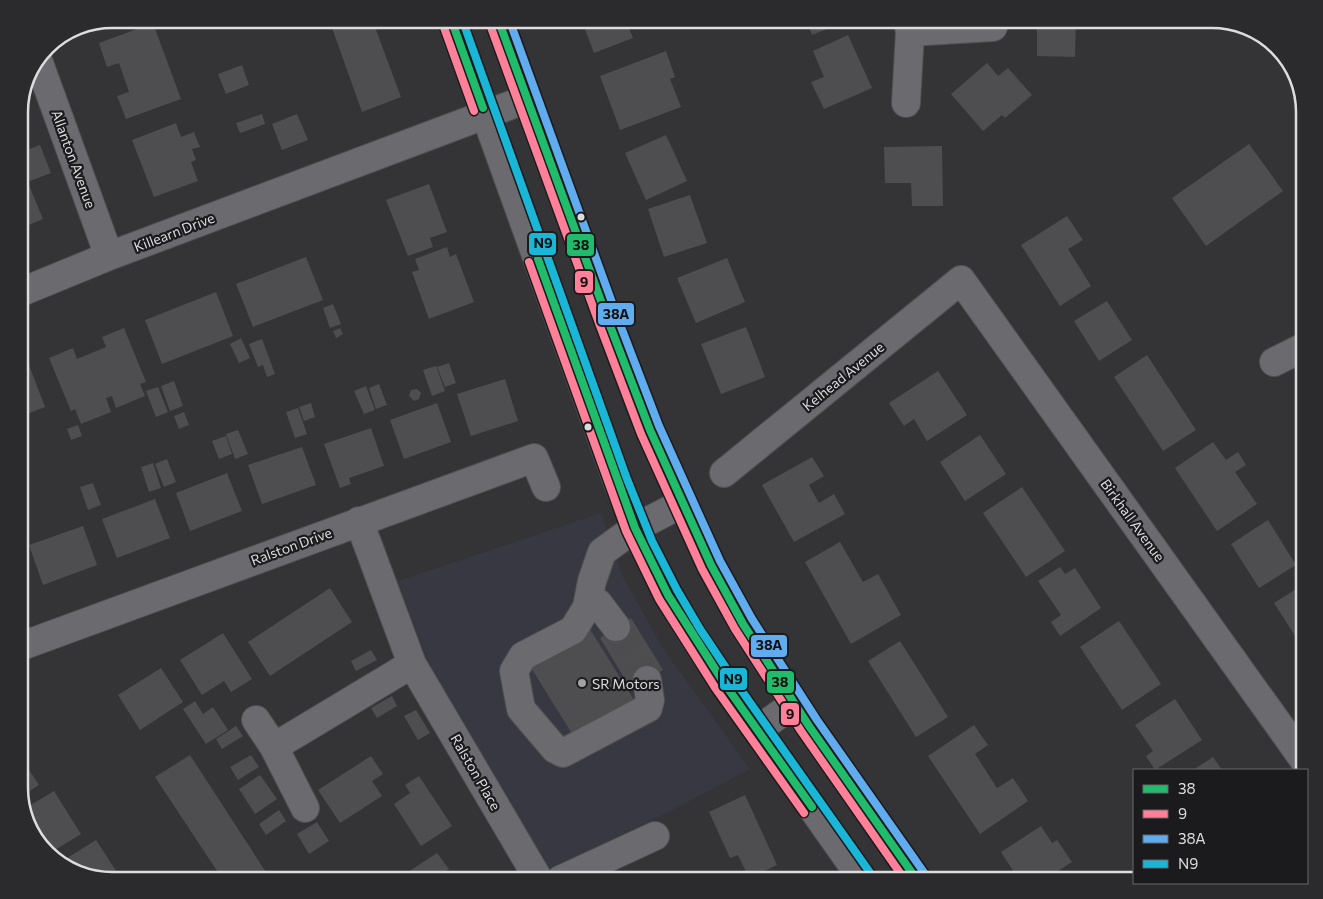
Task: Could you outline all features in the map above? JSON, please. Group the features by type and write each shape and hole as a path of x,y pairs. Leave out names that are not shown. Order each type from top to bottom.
{"street":[{"path":"454,28 639,536 668,595 692,634 724,683 857,872"},
{"path":"501,28 650,430 711,566 743,624 842,774 911,872"},
{"path":"906,103 909,28"},
{"name":"Allanton Avenue","path":"41,68 110,256"},
{"name":"Killearn Drive","path":"28,289 110,256 527,99"},
{"name":"Kelhead Avenue","path":"724,473 961,280"},
{"name":"Birkhall Avenue","path":"961,280 1296,749"},
{"path":"1274,362 1296,351"},
{"name":"Ralston Drive","path":"28,644 534,458 546,487"},
{"path":"647,680 650,700 648,708 563,753 555,749 521,709 514,671 523,656 573,630 587,607 592,581 602,552 639,536 683,503"},
{"name":"Ralston Place","path":"359,521 412,664 534,872"},
{"path":"589,598 598,603 616,628"},
{"path":"274,747 412,664"},
{"path":"758,730 795,703"},
{"path":"256,720 274,747 306,808"},
{"path":"577,872 655,836"}],"shaded area":[{"path":"601,513 622,575 662,647 750,769 657,818 550,869 428,662 398,581"}],"building":[{"path":"140,28 155,28 181,99 126,119 117,96 129,92 119,63 107,67 99,43"},
{"path":"332,28 375,28 401,97 362,112"},
{"path":"584,28 629,28 633,38 594,53"},
{"path":"809,28 830,28 812,35"},
{"path":"1037,28 1076,28 1075,57 1037,56"},
{"path":"848,35 872,88 824,109 811,82 824,77 813,51"},
{"path":"666,51 675,77 670,79 681,107 620,130 600,76"},
{"path":"987,63 998,76 1008,68 1032,95 1005,118 1002,115 983,131 951,94"},
{"path":"242,65 249,85 226,94 218,74"},
{"path":"262,114 265,124 240,133 236,123"},
{"path":"297,114 308,140 282,150 272,124"},
{"path":"176,123 181,137 194,132 200,147 192,149 196,160 191,162 198,181 154,197 132,140"},
{"path":"666,135 687,181 646,200 625,153"},
{"path":"1249,144 1283,191 1206,246 1172,198"},
{"path":"40,145 51,173 30,181 28,176 28,150"},
{"path":"942,146 943,206 912,206 911,183 885,183 884,147"},
{"path":"28,183 43,219 28,225"},
{"path":"429,184 447,232 430,238 433,247 408,256 386,200"},
{"path":"690,195 707,243 664,257 648,209"},
{"path":"1067,216 1083,240 1068,249 1091,286 1060,306 1021,245"},
{"path":"447,247 450,257 456,254 474,302 429,319 412,272 419,270 415,259"},
{"path":"306,257 323,300 253,327 236,284"},
{"path":"727,258 745,302 696,323 677,278"},
{"path":"216,292 233,336 162,364 145,320"},
{"path":"1107,301 1132,340 1099,361 1074,321"},
{"path":"333,304 341,324 330,328 323,308"},
{"path":"746,327 765,377 721,394 701,344"},
{"path":"124,328 146,382 140,384 145,396 116,408 112,396 106,398 111,412 81,424 75,409 71,411 49,358 73,348 77,359 106,347 102,337"},
{"path":"340,328 343,334 336,338 333,331"},
{"path":"241,338 250,358 239,363 230,344"},
{"path":"262,339 275,374 267,377 263,365 258,367 249,344"},
{"path":"1147,355 1196,430 1163,451 1114,377"},
{"path":"449,363 456,383 445,387 437,367"},
{"path":"28,365 45,407 28,414"},
{"path":"436,366 445,391 432,396 423,370"},
{"path":"938,371 967,415 927,441 914,419 904,426 889,403"},
{"path":"505,379 518,421 471,436 457,394"},
{"path":"174,381 183,406 170,411 161,386"},
{"path":"379,384 387,405 376,409 369,388"},
{"path":"366,386 375,410 364,414 354,391"},
{"path":"158,387 168,412 156,417 146,391"},
{"path":"417,389 421,393 419,399 414,401 409,396 411,390"},
{"path":"311,403 315,417 304,421 299,407"},
{"path":"437,403 451,442 404,459 390,420"},
{"path":"298,408 307,434 295,438 286,412"},
{"path":"184,412 189,425 179,429 174,416"},
{"path":"78,425 82,436 71,440 67,429"},
{"path":"371,428 384,466 349,478 351,484 340,488 324,444"},
{"path":"238,430 248,454 235,459 226,434"},
{"path":"980,435 1006,474 965,501 940,462"},
{"path":"226,436 232,454 219,459 212,441"},
{"path":"1213,442 1226,460 1238,452 1246,465 1235,472 1257,504 1217,531 1175,468"},
{"path":"302,447 316,485 262,504 248,465"},
{"path":"812,457 824,476 809,485 819,503 834,494 845,514 794,542 762,485"},
{"path":"167,459 176,482 164,487 155,464"},
{"path":"153,463 161,488 149,492 141,467"},
{"path":"227,473 242,511 190,531 176,493"},
{"path":"93,483 101,505 88,510 80,487"},
{"path":"1022,487 1065,551 1026,577 983,513"},
{"path":"155,499 170,538 117,558 102,519"},
{"path":"1268,520 1296,565 1259,588 1231,544"},
{"path":"83,526 97,565 43,585 29,545"},
{"path":"840,542 863,582 878,574 901,615 851,644 805,562"},
{"path":"1060,567 1065,574 1075,568 1101,608 1060,636 1051,622 1061,615 1038,581"},
{"path":"330,588 352,622 270,676 248,642"},
{"path":"1296,589 1296,637 1274,603"},
{"path":"631,618 663,670 631,689 600,638"},
{"path":"1119,621 1161,684 1122,710 1080,647"},
{"name":"SR Motors","path":"590,629 634,700 574,737 530,666"},
{"path":"223,633 252,679 231,692 224,681 202,695 180,660"},
{"path":"900,641 948,717 916,737 868,661"},
{"path":"371,650 377,660 356,671 351,661"},
{"path":"161,668 183,702 140,730 118,695"},
{"path":"392,696 397,706 377,718 371,708"},
{"path":"1175,699 1202,740 1154,769 1146,756 1153,751 1135,725"},
{"path":"195,701 203,714 213,707 228,730 206,744 183,709"},
{"path":"416,710 430,733 418,740 404,716"},
{"path":"974,725 988,745 975,754 997,788 1013,778 1028,801 980,834 928,756"},
{"path":"236,726 243,736 222,749 216,739"},
{"path":"190,755 266,872 218,872 155,777"},
{"path":"251,755 259,767 238,780 230,767"},
{"path":"371,756 383,774 372,781 382,796 340,823 318,790"},
{"path":"1213,757 1221,769 1195,769"},
{"path":"28,768 39,785 28,792"},
{"path":"260,775 277,799 255,814 239,789"},
{"path":"419,776 452,826 421,846 394,804 410,793 405,785"},
{"path":"54,791 81,834 55,850 39,829 30,806"},
{"path":"745,795 777,865 762,872 746,872 738,855 730,858 709,812"},
{"path":"279,810 286,821 266,835 259,824"},
{"path":"317,822 329,841 309,854 297,834"},
{"path":"1041,826 1052,843 1057,840 1072,862 1056,872 1014,872 1001,852"},
{"path":"96,840 117,872 85,867 67,858"},
{"path":"437,853 449,869 444,872 408,872"}],"tunnel":[{"path":"616,627 647,680"}],"transit line":[{"name":"9","path":"444,28 474,111"},
{"name":"38","path":"454,28 483,108"},
{"name":"N9","path":"465,28 627,479 652,541 677,590 700,629 870,872"},
{"name":"9","path":"491,28 641,434 702,569 735,629 801,731 899,872"},
{"name":"38","path":"501,28 650,430 711,565 743,624 809,726 911,872"},
{"name":"38A","path":"512,28 659,426 720,561 752,619 817,720 924,872"},
{"name":"38","path":"538,259 635,528 668,595 724,683 812,807"},
{"name":"9","path":"529,262 626,531 659,599 716,689 804,813"}],"place":[{"name":"SR Motors","path":"582,683"}]}
